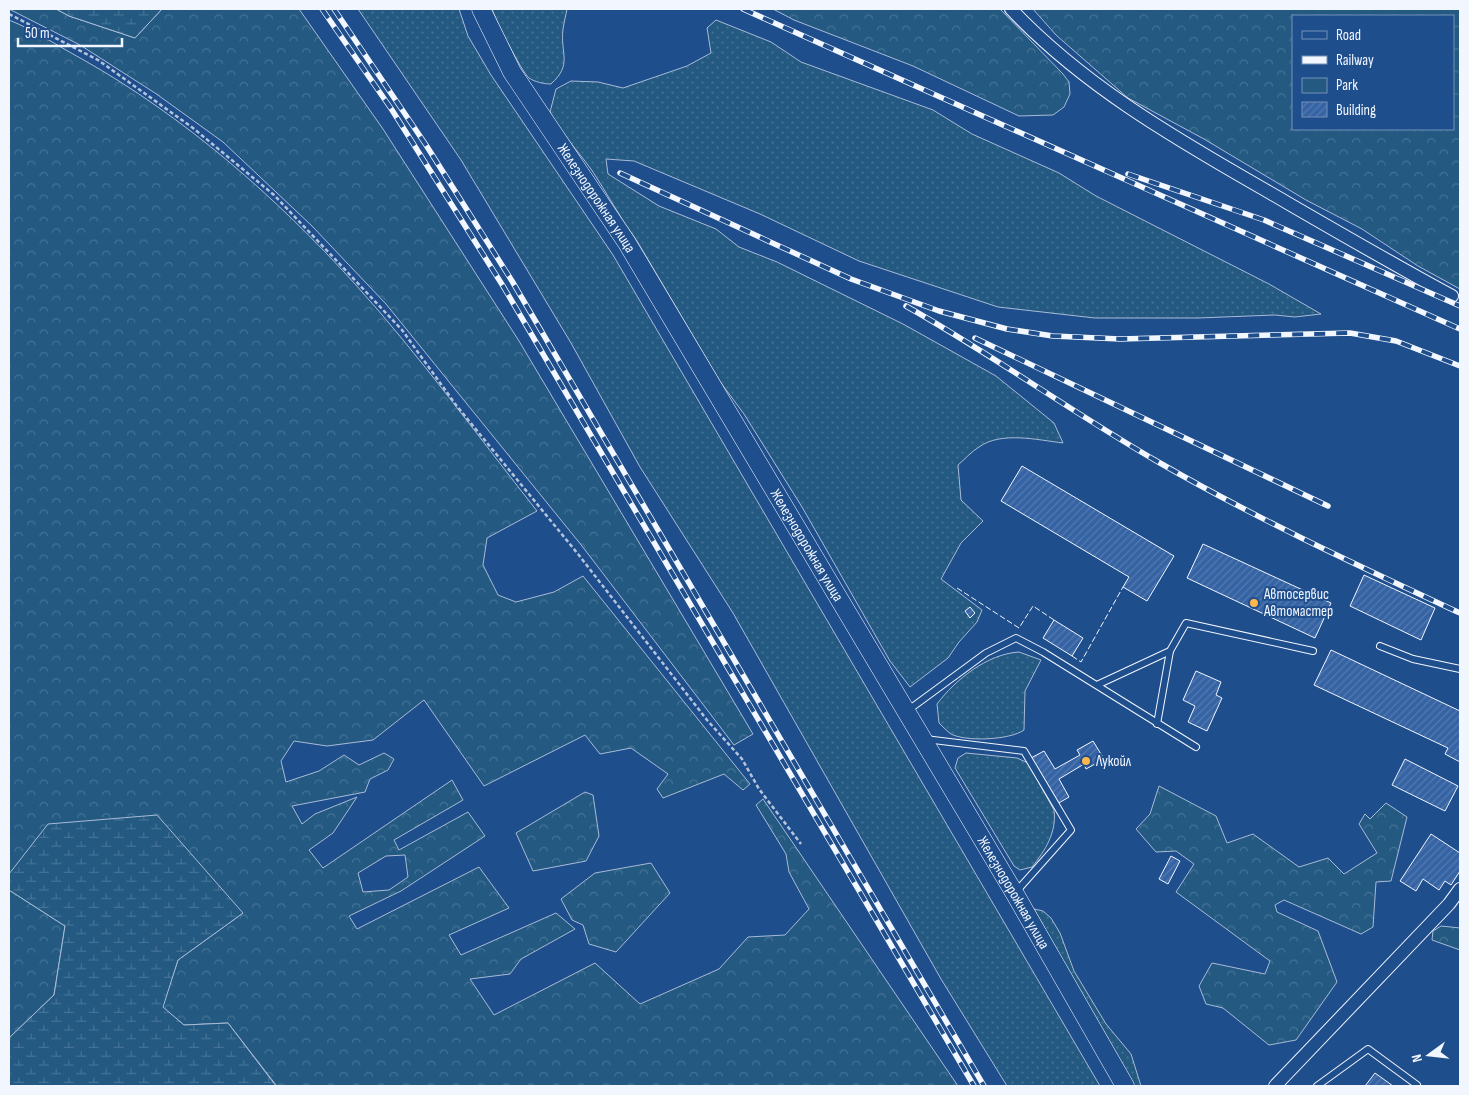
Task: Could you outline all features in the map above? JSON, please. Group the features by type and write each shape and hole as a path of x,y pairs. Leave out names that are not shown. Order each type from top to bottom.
{"main road":[{"name":"Железнодорожная улица","path":"481,9 512,72 627,243 1015,894 1125,1086"}],"street":[{"path":"1011,9 1058,55 1121,103 1229,170 1452,296"},
{"path":"1275,1086 1449,904 1460,889"}],"lane":[{"path":"1156,724 1170,651 1186,623 1313,651"},
{"path":"906,712 986,653 1016,638 1097,685 1156,724 1196,747"},
{"path":"1380,646 1413,659 1460,669"},
{"path":"1097,685 1170,651"},
{"path":"922,739 1024,751 1071,830 1015,894"},
{"path":"1317,1086 1368,1049 1417,1084"}],"path":[{"path":"9,14 98,60 193,128 274,195 315,238 402,330 456,405 578,554 707,720 742,760 758,789 800,844"}],"green space":[{"path":"9,9 56,9 69,16 135,38 162,9 299,9 383,129 519,341 753,734 734,745 582,546 386,304 312,226 223,142 155,93 80,45"},
{"path":"56,9 162,9 135,38 69,16"},
{"path":"358,9 459,9 468,36 491,75 613,255 1100,1086 1007,1086 941,979 733,613 640,467 571,343 461,160"},
{"path":"492,9 567,9 563,29 564,64 558,77 551,84 534,81 525,73"},
{"path":"773,9 1000,9 1063,74 1069,82 1070,94 1064,107 1053,115 1019,116 913,66 794,20"},
{"path":"1033,9 1460,9 1460,289 1418,266 1362,229 1306,200 1204,139 1128,98 1056,35"},
{"path":"9,20 37,33 82,59 157,106 228,161 294,220 379,311 537,511 487,538 483,565 498,595 516,602 554,592 583,576 750,784 743,790 724,774 663,798 657,789 668,774 631,748 600,754 585,735 484,786 424,700 373,740 327,746 294,741 281,761 286,782 319,771 344,755 359,765 384,753 394,759 388,770 370,779 365,792 292,806 302,824 315,814 357,797 333,833 309,850 323,868 452,780 463,800 394,840 399,850 468,812 485,836 401,891 349,916 357,929 479,867 509,908 449,935 461,955 556,913 575,929 521,959 510,974 470,979 494,1015 595,963 640,1004 719,969 748,937 785,935 809,909 789,872 786,854 756,805 763,799 958,1086 267,1086 276,1085 228,1023 184,1025 162,1007 178,960 243,913 9,874","holes":["405,855 408,877 389,890 363,892 358,873 386,856"]},
{"path":"716,20 771,42 801,62 933,110 972,134 1059,173 1096,196 1269,284 1321,314 1295,317 1275,315 1198,318 1095,318 998,307 859,261 760,214 634,161 606,159 608,174 659,206 716,229 739,247 777,262 903,324 996,376 1054,423 1063,443 1020,438 998,439 979,447 958,465 961,500 983,521 961,543 941,579 982,610 977,622 948,658 910,687 890,661 802,507 744,414 721,383 637,241 591,169 550,112 556,89 571,81 598,82 623,88 687,66 711,53 707,28"},
{"path":"1019,652 1041,660 1025,691 1024,730 999,738 977,739 958,737 951,734 939,723 937,704 962,678 984,663 1007,654"},
{"path":"966,753 1017,758 1028,763 1054,810 1054,826 1049,841 1032,867 1020,870 1014,866 955,768 958,758"},
{"path":"1159,786 1216,816 1227,843 1253,834 1299,867 1328,858 1344,874 1377,853 1359,824 1365,814 1370,819 1386,803 1407,817 1391,881 1376,882 1373,927 1361,934 1284,900 1275,905 1277,912 1318,931 1337,982 1296,1040 1269,1045 1223,1008 1206,1004 1199,986 1212,963 1265,974 1270,961 1176,892 1194,864 1176,851 1156,852 1136,829 1150,814"},
{"path":"585,792 593,795 599,836 586,861 533,871 516,833"},
{"path":"157,815 243,913 178,960 163,1007 184,1025 228,1023 276,1086 9,1086 9,1038 54,995 65,926 9,890 9,874 48,824"},
{"path":"651,863 670,893 616,952 589,944 583,925 572,920 561,899 595,873"},
{"path":"9,890 65,926 54,995 9,1038"},
{"path":"1034,909 1043,911 1051,918 1060,933 1074,971 1106,1024 1131,1054 1141,1086 1132,1086"},
{"path":"1441,926 1460,928 1460,950 1432,940 1433,931"}],"building":[{"path":"1022,466 1174,556 1147,601 1123,587 1129,577 1001,501"},
{"path":"1203,544 1331,603 1315,638 1187,578"},
{"path":"1364,575 1435,608 1421,640 1350,606"},
{"path":"970,607 975,613 970,618 965,611"},
{"path":"1054,620 1083,638 1072,656 1043,638"},
{"path":"1331,650 1460,711 1460,762 1445,754 1448,748 1314,685"},
{"path":"1196,671 1221,682 1216,695 1222,698 1207,731 1188,722 1195,706 1183,700"},
{"path":"1093,741 1104,759 1086,769 1084,764 1059,779 1069,797 1057,804 1031,758 1044,751 1055,769 1080,755 1077,750"},
{"path":"1405,759 1458,786 1445,811 1392,785"},
{"path":"1431,834 1460,853 1460,871 1451,885 1445,881 1439,890 1423,879 1416,891 1400,881"},
{"path":"1171,856 1180,861 1168,884 1159,879"},
{"path":"1375,1073 1393,1086 1365,1086"}],"railway":[{"path":"322,9 392,110 503,286 974,1086"},
{"path":"334,9 426,145 512,281 984,1086"},
{"path":"743,9 1460,329"},
{"path":"620,173 851,279 939,311 1007,329 1053,336 1120,339 1350,333 1396,341 1460,366"},
{"path":"1128,174 1264,220 1460,306"},
{"path":"906,306 970,344 1128,444 1197,484 1384,578 1460,613"},
{"path":"975,338 1328,506"}],"fence":[{"path":"1072,656 1081,662 1123,587"},
{"path":"957,588 1019,628 1033,606 1054,620"}],"place":[{"name":"Автосервис Автомастер","path":"1254,603"},
{"name":"Лукойл","path":"1086,761"}]}
